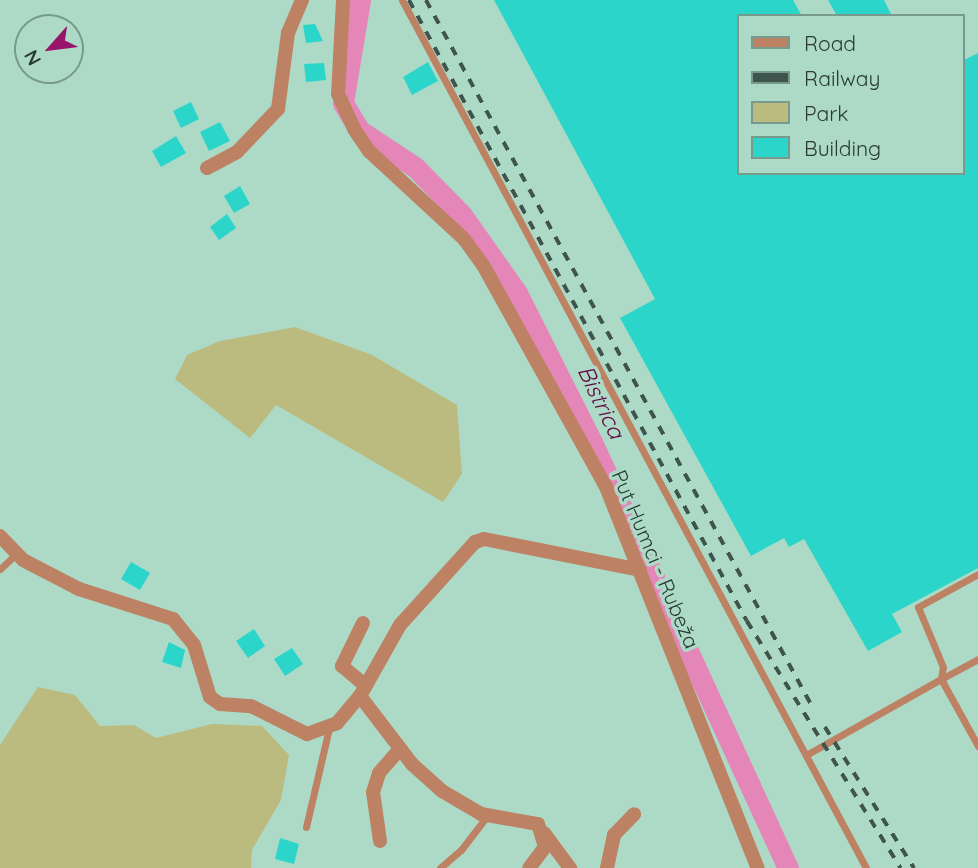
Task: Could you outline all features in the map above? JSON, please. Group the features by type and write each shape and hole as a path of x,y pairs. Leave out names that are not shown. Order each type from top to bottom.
{"street":[{"path":"207,167 237,152 278,108 288,33 302,0"},
{"name":"Put Humci - Rubeža","path":"343,0 338,94 354,129 369,151 464,239 483,265 606,487 758,868"},
{"path":"0,536 16,554 79,589 173,618 194,645 203,687 219,704 251,706 307,734 329,729 363,691 400,625 475,542 484,538 640,570"},
{"path":"363,624 342,666 363,691 400,749 442,791 488,816 534,821 570,868"},
{"path":"380,841 373,792 379,773 400,749"},
{"path":"607,868 614,835 634,814"},
{"path":"528,868 545,847 544,833"}],"lane":[{"path":"402,0 866,868"},
{"path":"0,569 16,554"},
{"path":"978,574 918,607 943,667 941,680 978,746"},
{"path":"806,755 978,659"},
{"path":"306,827 329,729"},
{"path":"440,868 461,850 488,816"}],"green space":[{"path":"295,327 372,355 457,405 462,474 443,502 276,405 250,438 175,379 187,355 220,341"},
{"path":"38,687 75,695 100,726 134,725 156,738 212,724 262,726 289,755 281,800 252,850 251,868 0,868 0,745"}],"building":[{"path":"494,0 793,0 801,14 736,14 736,175 964,175 964,60 978,53 978,568 892,614 902,632 868,651 804,539 789,547 784,538 751,556 620,318 655,299"},
{"path":"828,0 884,0 891,14 836,14"},
{"path":"315,24 323,41 306,43 303,25"},
{"path":"428,62 438,81 412,95 403,77"},
{"path":"324,63 326,80 306,82 304,64"},
{"path":"191,102 199,119 181,128 173,111"},
{"path":"220,122 230,141 209,151 200,132"},
{"path":"176,136 186,153 161,167 152,151"},
{"path":"240,186 250,204 234,213 224,196"},
{"path":"227,214 236,228 219,240 210,227"},
{"path":"131,562 150,573 140,590 121,579"},
{"path":"254,629 265,646 248,658 236,641"},
{"path":"169,642 185,650 181,668 162,662"},
{"path":"292,648 303,664 285,676 274,659"},
{"path":"280,838 299,844 294,864 275,859"}],"waterway":[{"name":"Bistrica","path":"360,0 343,103 359,130 415,167 462,215 517,293 592,442 788,868"}],"railway":[{"path":"409,0 747,621 901,868"},
{"path":"426,0 812,706"},
{"path":"825,727 914,868"}]}
